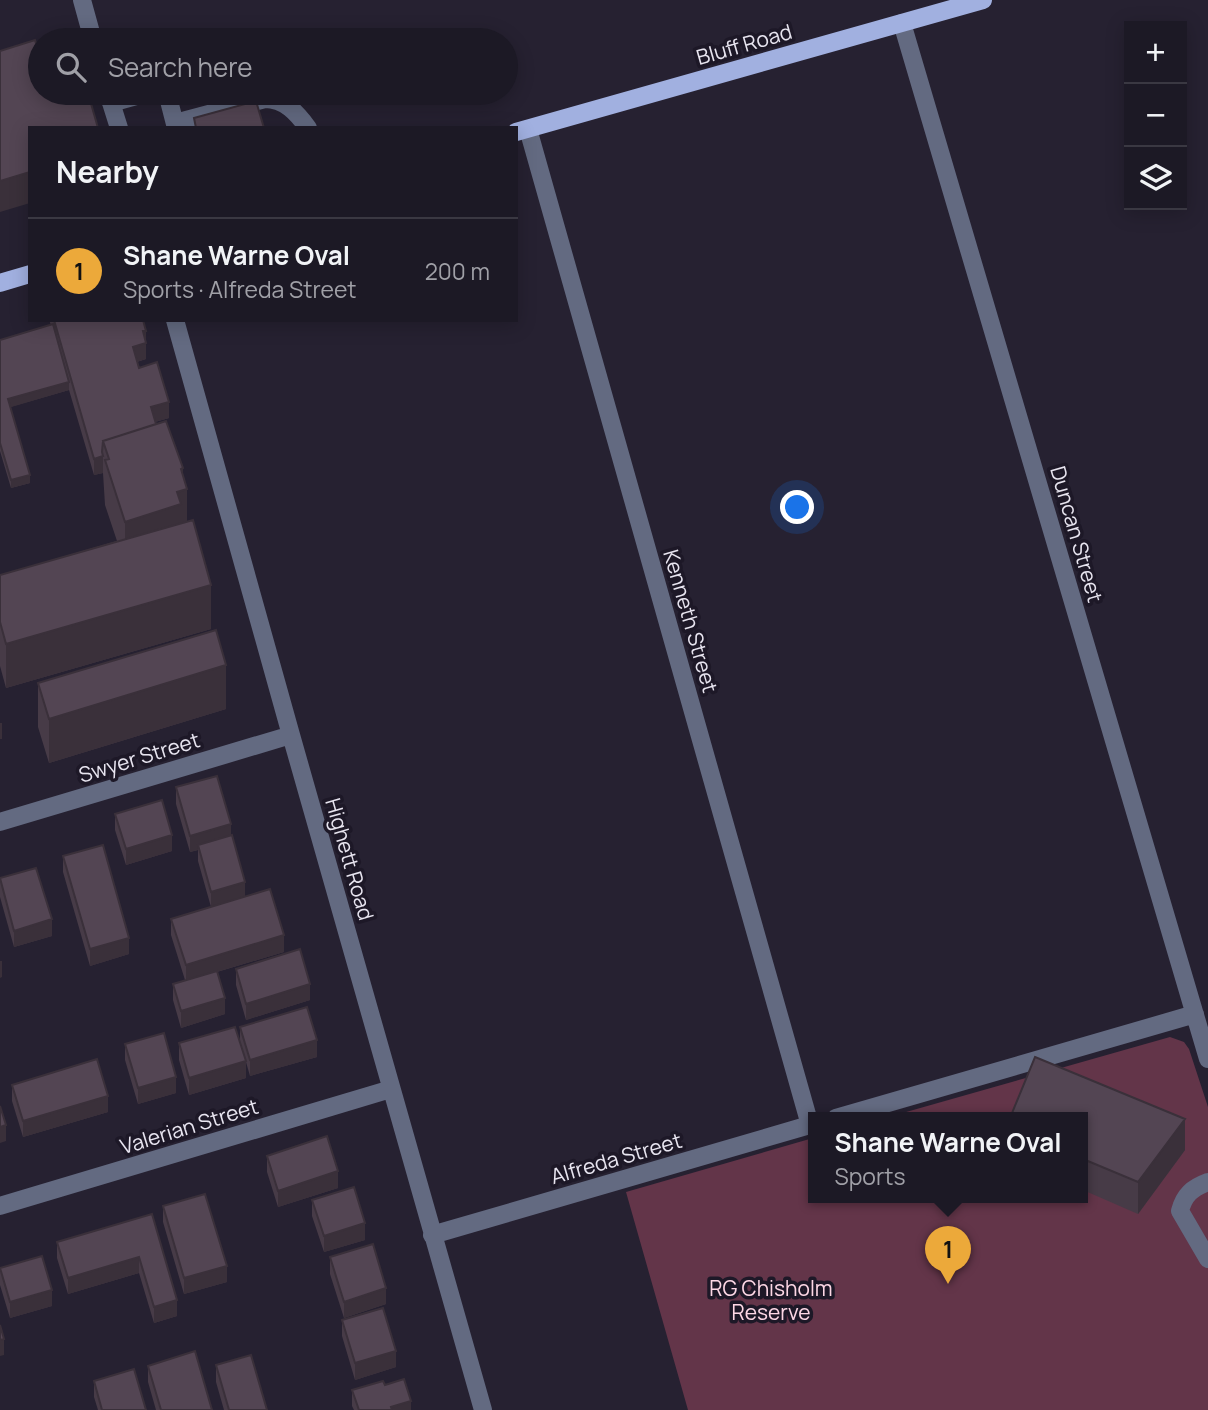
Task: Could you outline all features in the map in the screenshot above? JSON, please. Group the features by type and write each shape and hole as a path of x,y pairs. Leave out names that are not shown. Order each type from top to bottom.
{"main road":[{"name":"Bluff Road","path":"522,131 983,0"},
{"path":"0,283 28,275"}],"street":[{"path":"82,0 90,28"},
{"name":"Duncan Street","path":"902,23 1208,1059"},
{"path":"112,105 118,126"},
{"path":"170,105 176,125 207,121 246,105"},
{"path":"286,105 299,115 307,126"},
{"path":"236,107 241,126"},
{"name":"Kenneth Street","path":"522,131 808,1112"},
{"name":"Highett Road","path":"176,322 483,1410"},
{"name":"Swyer Street","path":"0,822 291,735"},
{"path":"857,1112 1195,1014"},
{"name":"Valerian Street","path":"0,1206 391,1089"},
{"name":"Alfreda Street","path":"432,1235 808,1126"},
{"path":"1208,1182 1197,1186 1183,1198 1180,1211 1208,1259"}],"green space":[{"name":"RG Chisholm Reserve","path":"1170,1037 1184,1042 1189,1049 1208,1107 1208,1410 688,1410 626,1192 808,1139 808,1203 1088,1203 1088,1112 906,1112"}],"building":[{"path":"28,42 28,105 91,105 97,126 28,126 28,173 0,181 0,51"},
{"path":"241,105 257,105 263,126 196,126 194,118"},
{"path":"55,322 144,322 146,343 133,347 139,368 157,362 169,402 151,407 156,424 103,441 103,456 94,459"},
{"path":"53,324 69,382 8,399 30,475 11,480 0,443 0,340"},
{"path":"166,421 183,468 181,469 187,489 177,492 181,504 125,522 105,460 109,459 103,441"},
{"path":"193,520 211,585 6,644 0,622 0,575"},
{"path":"216,630 226,665 49,719 38,683"},
{"path":"217,776 231,824 190,836 176,787"},
{"path":"162,800 172,835 126,849 115,814"},
{"path":"232,835 245,882 211,892 198,845"},
{"path":"103,845 129,938 90,949 63,856"},
{"path":"36,868 52,919 14,931 0,878"},
{"path":"270,889 284,935 186,965 171,919"},
{"path":"300,949 310,984 246,1004 236,969"},
{"path":"217,971 225,998 181,1011 173,984"},
{"path":"307,1007 317,1040 250,1060 240,1027"},
{"path":"235,1027 246,1061 189,1078 179,1043"},
{"path":"164,1033 176,1077 138,1088 125,1044"},
{"path":"1035,1057 1185,1119 1138,1182 1088,1161 1088,1112 1012,1112"},
{"path":"97,1059 108,1096 23,1121 12,1085"},
{"path":"0,1106 6,1125 0,1127"},
{"path":"327,1136 338,1171 278,1191 267,1156"},
{"path":"354,1187 365,1223 324,1236 312,1200"},
{"path":"205,1194 227,1266 184,1278 163,1206"},
{"path":"152,1214 177,1300 154,1307 139,1257 68,1278 57,1242"},
{"path":"373,1244 386,1288 344,1302 330,1257"},
{"path":"42,1256 52,1290 10,1302 0,1268"},
{"path":"383,1308 396,1351 355,1363 342,1320"},
{"path":"195,1351 212,1410 161,1410 148,1366"},
{"path":"251,1355 267,1410 229,1410 216,1365"},
{"path":"134,1369 146,1410 102,1410 94,1381"},
{"path":"404,1379 411,1401 391,1407 392,1410 359,1410 352,1390 383,1381 385,1385"}],"place":[{"name":"Shane Warne Oval","path":"948,1284"}]}
